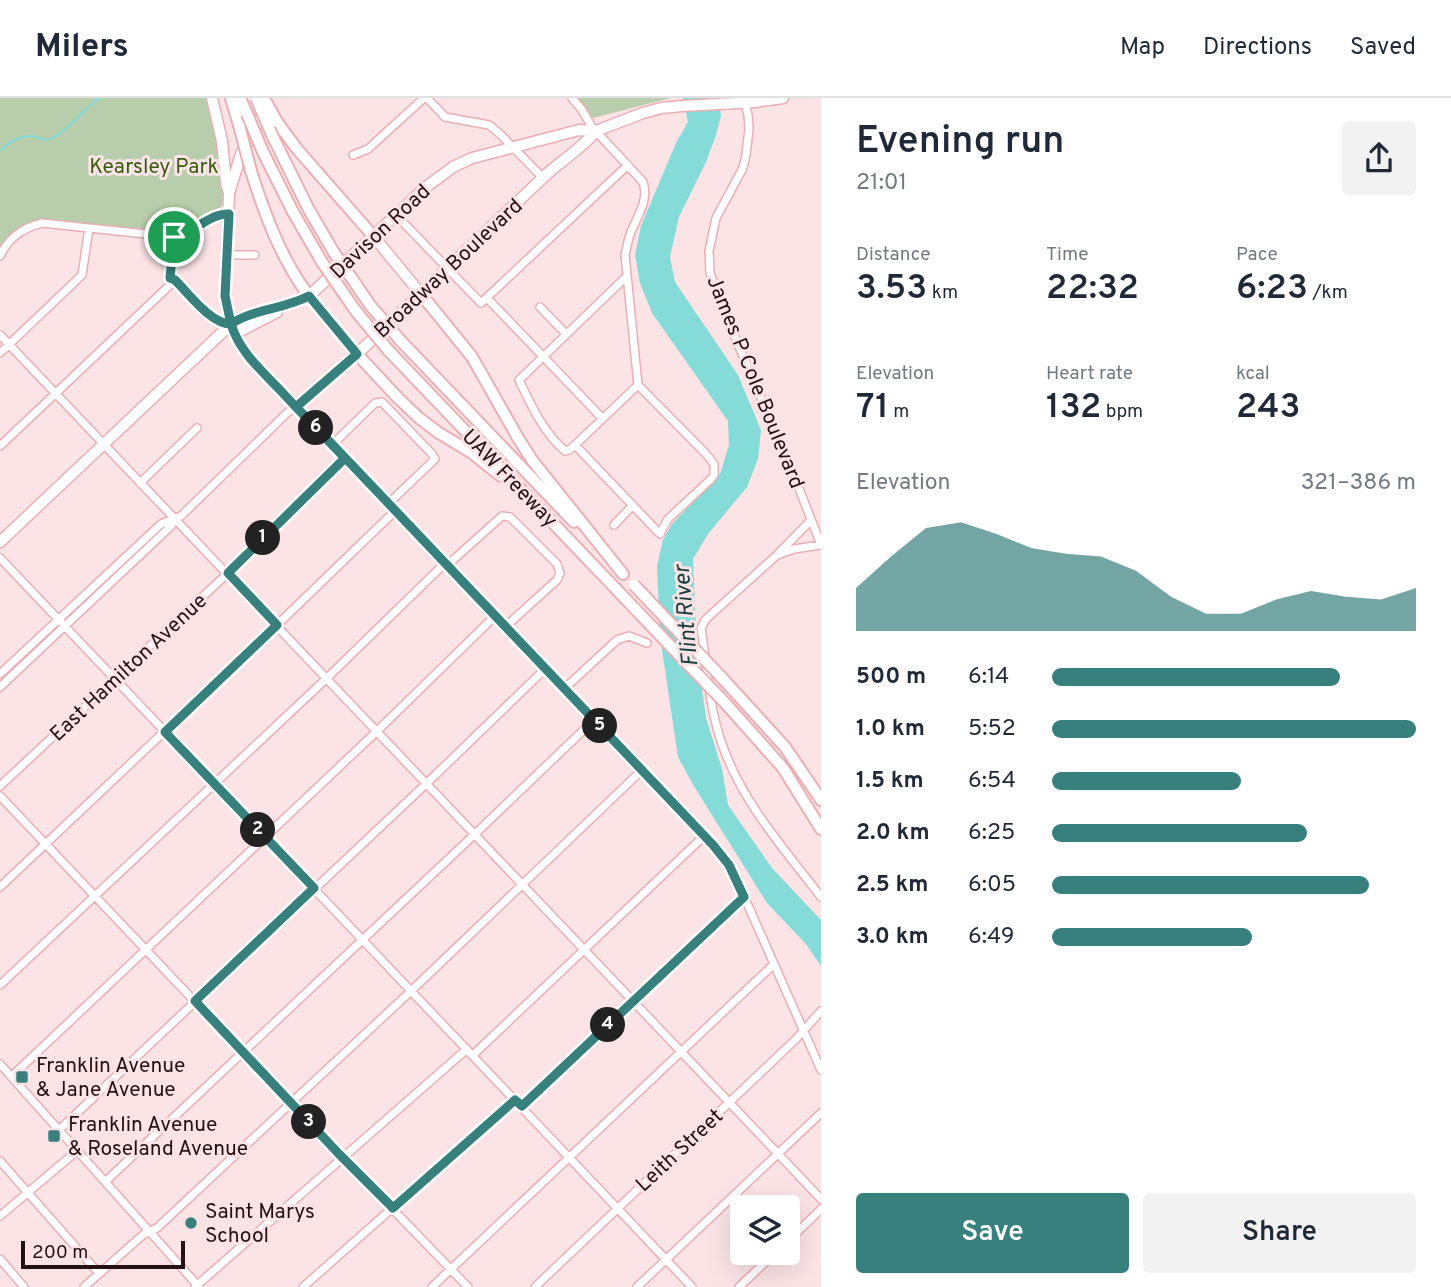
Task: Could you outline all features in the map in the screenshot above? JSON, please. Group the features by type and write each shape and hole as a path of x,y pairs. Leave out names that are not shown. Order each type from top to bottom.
{"highway":[{"path":"231,98 260,200 280,248 309,296"},
{"name":"UAW Freeway","path":"240,98 293,212 350,303 388,350 727,705 783,768 821,829"},
{"name":"UAW Freeway","path":"257,98 301,195 333,251 370,304 400,340 785,747 821,800"},
{"path":"267,98 277,122 297,149 374,237"},
{"path":"421,294 472,358 532,460 624,574"},
{"path":"357,354 419,418 472,453 538,507"}],"main road":[{"path":"212,98 222,141 229,192"},
{"path":"267,98 262,116 236,168 229,192 225,296 235,335 250,357 296,407"},
{"path":"596,131 654,110 783,98"},
{"name":"Davison Road","path":"0,542 231,324 309,296 426,187 453,167 472,158 579,130 596,131"},
{"name":"Broadway Boulevard","path":"296,407 357,354 596,131"},
{"path":"222,141 232,147 245,146"},
{"path":"374,237 421,294"},
{"path":"309,296 357,354"},
{"path":"235,335 293,303"}],"street":[{"path":"353,155 368,149 425,98 445,117 489,125 543,178"},
{"path":"572,98 596,131 643,182 646,191 646,199 630,235 625,255 638,385 707,455 715,469 710,480 668,519 660,534 575,445"},
{"name":"James P Cole Boulevard","path":"745,100 749,129 746,155 743,168 716,218 709,251 710,273 821,545"},
{"path":"484,301 628,165"},
{"path":"0,256 14,236 42,223 174,237 191,232 216,215 229,214"},
{"path":"396,215 602,418"},
{"path":"0,353 82,275 89,228"},
{"path":"0,446 170,285 174,237"},
{"path":"227,255 255,255"},
{"path":"627,276 519,380 542,425 565,451 575,445 638,385"},
{"path":"170,278 217,321 231,324"},
{"path":"540,307 566,334"},
{"path":"0,335 821,1199"},
{"path":"332,444 375,403 382,402 432,454 435,459 388,504"},
{"path":"296,407 729,865 821,1070"},
{"name":"Broadway Boulevard","path":"0,674 161,524 181,516 296,407"},
{"path":"140,483 197,428"},
{"name":"East Hamilton Avenue","path":"0,786 228,573 345,458"},
{"path":"614,525 633,505"},
{"path":"0,887 395,511"},
{"path":"0,985 327,678 440,568 453,560 502,516 510,517 556,564 560,573 557,579 505,627"},
{"name":"Broadway Boulevard","path":"0,688 171,526 175,519"},
{"path":"811,520 777,555 706,619 701,628 713,708 721,743 734,774 765,826 821,897"},
{"path":"777,555 821,545"},
{"path":"0,558 692,1287"},
{"path":"115,566 122,572"},
{"path":"12,1076 495,616"},
{"path":"564,689 617,640 629,636 647,643"},
{"path":"59,1129 545,669"},
{"path":"106,1181 594,720"},
{"path":"84,1287 144,1234 157,1228 642,770"},
{"path":"0,796 468,1287"},
{"path":"0,1064 197,1286 585,950 704,836"},
{"path":"522,1106 744,897"},
{"path":"432,1287 774,964"},
{"name":"Leith Street","path":"535,1287 804,1031 820,1012"},
{"path":"303,1287 515,1100"},
{"path":"637,1287 821,1113"},
{"path":"0,1216 78,1150"},
{"path":"0,1161 100,1273"},
{"path":"800,1229 821,1209"},
{"path":"0,1259 24,1287"},
{"path":"739,1287 762,1265"}],"green space":[{"name":"Kearsley Park","path":"0,98 212,98 229,193 216,215 180,236 42,224 21,232 0,256"},
{"path":"576,98 671,98 593,118"}],"water":[{"name":"Flint River","path":"683,98 719,98 721,116 706,162 679,217 670,257 675,282 738,375 761,430 758,459 747,487 708,534 693,559 697,652 706,718 722,769 728,805 772,868 821,920 821,966 806,944 767,903 678,757 660,636 657,566 663,540 672,524 720,474 729,445 728,421 652,313 640,283 635,255 641,226 676,143 688,122"}],"waterway":[{"path":"0,150 22,137 32,136 46,140 52,138 100,98"}],"place":[{"name":"Franklin Avenue & Jane Avenue","path":"22,1077"},
{"name":"Franklin Avenue & Roseland Avenue","path":"54,1136"},
{"name":"Saint Marys School","path":"191,1223"}],"route":[{"path":"174,237 170,278 217,321 231,324 245,352 296,407 345,458 228,573 277,625 165,732 314,888 195,1001 393,1208 515,1100 522,1106 744,897 729,865 713,845 332,444 296,407 357,354 309,296 231,324 225,296 229,214 216,215 191,232 174,237"}]}
